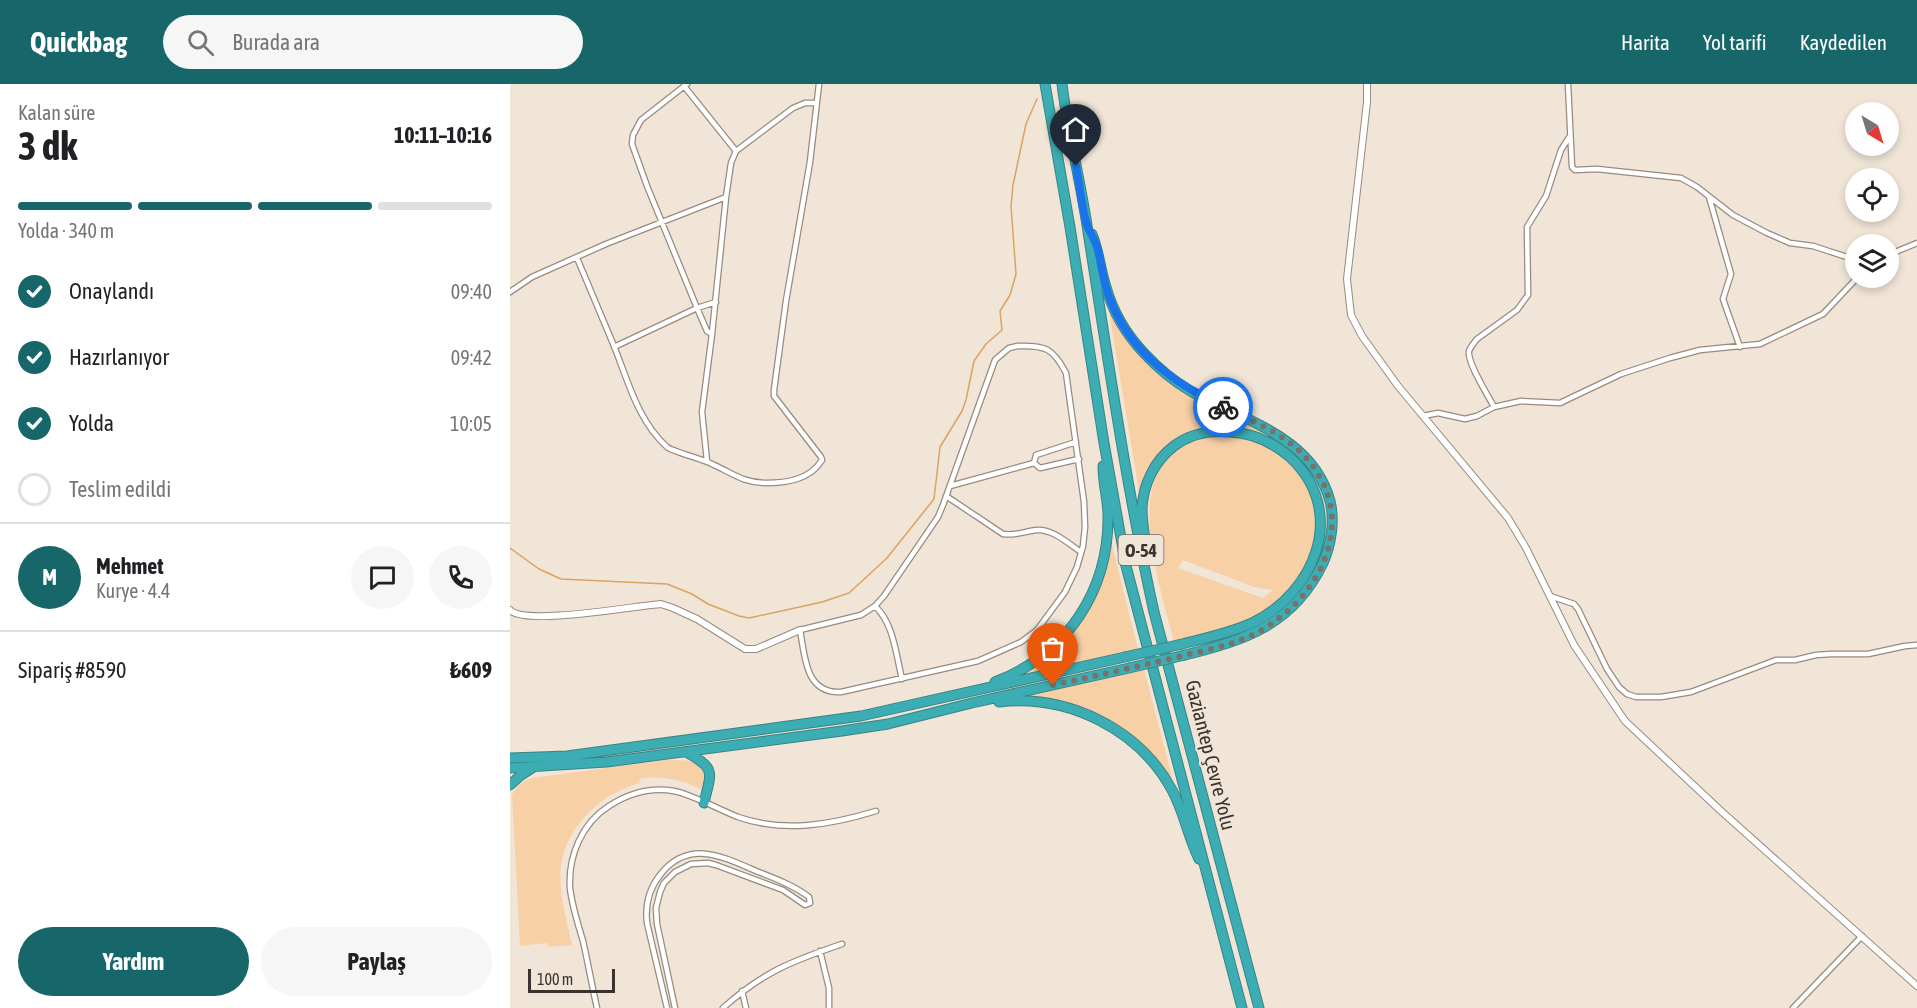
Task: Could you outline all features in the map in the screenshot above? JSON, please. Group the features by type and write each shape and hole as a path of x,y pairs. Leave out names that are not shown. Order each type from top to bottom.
{"highway":[{"name":"Gaziantep Çevre Yolu","path":"1045,84 1126,566 1242,1008"},
{"name":"Gaziantep Çevre Yolu","path":"1062,84 1142,560 1260,1008"},
{"path":"937,712 1185,655 1246,637 1274,623 1298,602 1318,574 1325,559 1331,531 1331,506 1318,475 1309,461 1291,444 1261,424 1183,386 1159,368 1138,346 1122,326 1109,299 1098,247 1087,225"},
{"path":"510,758 567,756 837,719 934,701 1182,644 1253,623 1284,601 1306,573 1321,532 1317,498 1308,479 1287,454 1254,436 1226,432 1198,434 1176,445 1165,454 1149,478 1142,509 1154,612"},
{"path":"934,701 996,682 1027,667 1059,642 1077,622 1098,580 1106,547 1108,512 1103,473 1104,443"},
{"path":"510,768 607,762 686,752 842,731 1002,701 1031,701 1083,713 1119,731 1134,742 1163,775 1177,801 1192,845 1207,874"},
{"path":"686,752 708,767 711,774 704,803"},
{"path":"510,753 528,758"},
{"path":"510,785 520,775 533,768"}],"street":[{"path":"577,258 615,347 636,404 652,430 669,448 707,461 737,478 750,482 781,483 805,475 818,466 822,460 774,396 774,390 786,301 810,162 819,84"},
{"path":"1367,84 1365,124 1347,279 1351,315 1378,360 1508,518 1574,645 1625,721 1721,811 1917,986"},
{"path":"1568,84 1572,167 1575,170 1597,169 1681,178 1690,181 1733,215 1790,243 1813,246 1845,256"},
{"path":"712,334 707,331 661,223 634,152 633,135 641,120 685,85 736,151"},
{"path":"707,461 702,412 731,162 736,151 793,108 805,103 816,104"},
{"path":"1494,407 1470,362 1469,352 1477,339 1517,310 1528,296 1527,227 1546,196 1561,150 1571,135"},
{"path":"510,292 532,277 726,197"},
{"path":"1708,197 1731,274 1723,299 1740,347"},
{"path":"1899,250 1917,243"},
{"path":"1423,416 1438,413 1464,418 1477,416 1494,407 1521,401 1560,403 1639,367 1700,350 1760,344 1823,314 1848,288"},
{"path":"615,347 697,308 716,302"},
{"path":"510,610 519,616 544,617 661,604 697,619 745,650 756,649 800,630 861,615 875,606 884,596 938,517 995,360 1009,348 1039,346 1048,349 1066,373 1079,459 1085,526 1082,552 1073,578 1037,630 1021,642 978,661 831,693 810,678 800,630"},
{"path":"1035,463 1036,455 1076,442"},
{"path":"1035,463 1040,468 1079,459"},
{"path":"950,486 1035,463"},
{"path":"946,496 999,533 1011,535 1042,530 1082,552"},
{"path":"1549,595 1574,604 1607,669 1619,687 1636,697 1691,692 1776,660 1795,660 1831,654 1868,654 1917,645"},
{"path":"875,606 889,626 902,679"},
{"path":"597,1008 570,888 573,861 581,837 589,824 607,807 623,798 642,792 661,790 678,792 758,822 791,826 825,824 876,811"},
{"path":"667,1008 647,923 647,910 654,883 671,864 682,857 694,854 713,854 793,886 809,897 810,903 805,905 783,890 708,863 691,864 675,872 664,883 656,908 657,924 675,1008"},
{"path":"1793,1008 1862,936"},
{"path":"723,1008 777,968 842,944"},
{"path":"820,951 829,988 829,1008"},
{"path":"742,992 746,1008"}],"shaded area":[{"path":"1108,306 1125,336 1150,365 1278,439 1262,432 1262,436 1248,431 1179,438 1159,453 1149,469 1140,497"},
{"path":"1220,436 1253,442 1280,455 1300,474 1311,497 1315,523 1311,550 1298,577 1276,602 1253,618 1214,632 1174,642 1152,550 1149,517 1152,487 1164,462 1185,444","holes":["1183,560 1254,587 1273,590 1263,598 1178,568"]},
{"path":"1111,541 1138,649 1015,680 1065,641 1085,616 1103,574"},
{"path":"1144,669 1174,785 1138,739 1119,726 1087,714 1022,697"},
{"path":"680,760 700,766 707,775 701,789 671,779 639,779 640,783 615,793 594,807 571,835 561,865 562,896 572,945 548,947 547,943 520,946 512,795 516,789 523,782 532,778"}],"waterway":[{"path":"510,548 539,569 561,579 667,584 692,594 708,604 749,618 822,602 849,593 887,558 934,499 940,447 962,411 974,361 986,344 1002,330 1000,311 1010,295 1016,274 1011,206 1013,185 1026,124 1037,99"}],"way so far":[{"path":"1053,685 1201,651 1246,637 1274,623 1285,614 1298,602 1318,574 1329,546 1332,519 1331,506 1323,483 1309,461 1291,444 1261,424 1223,407"}],"route":[{"path":"1076,166 1087,225 1098,247 1109,299 1122,326 1130,338 1159,368 1190,390 1223,407"}]}
